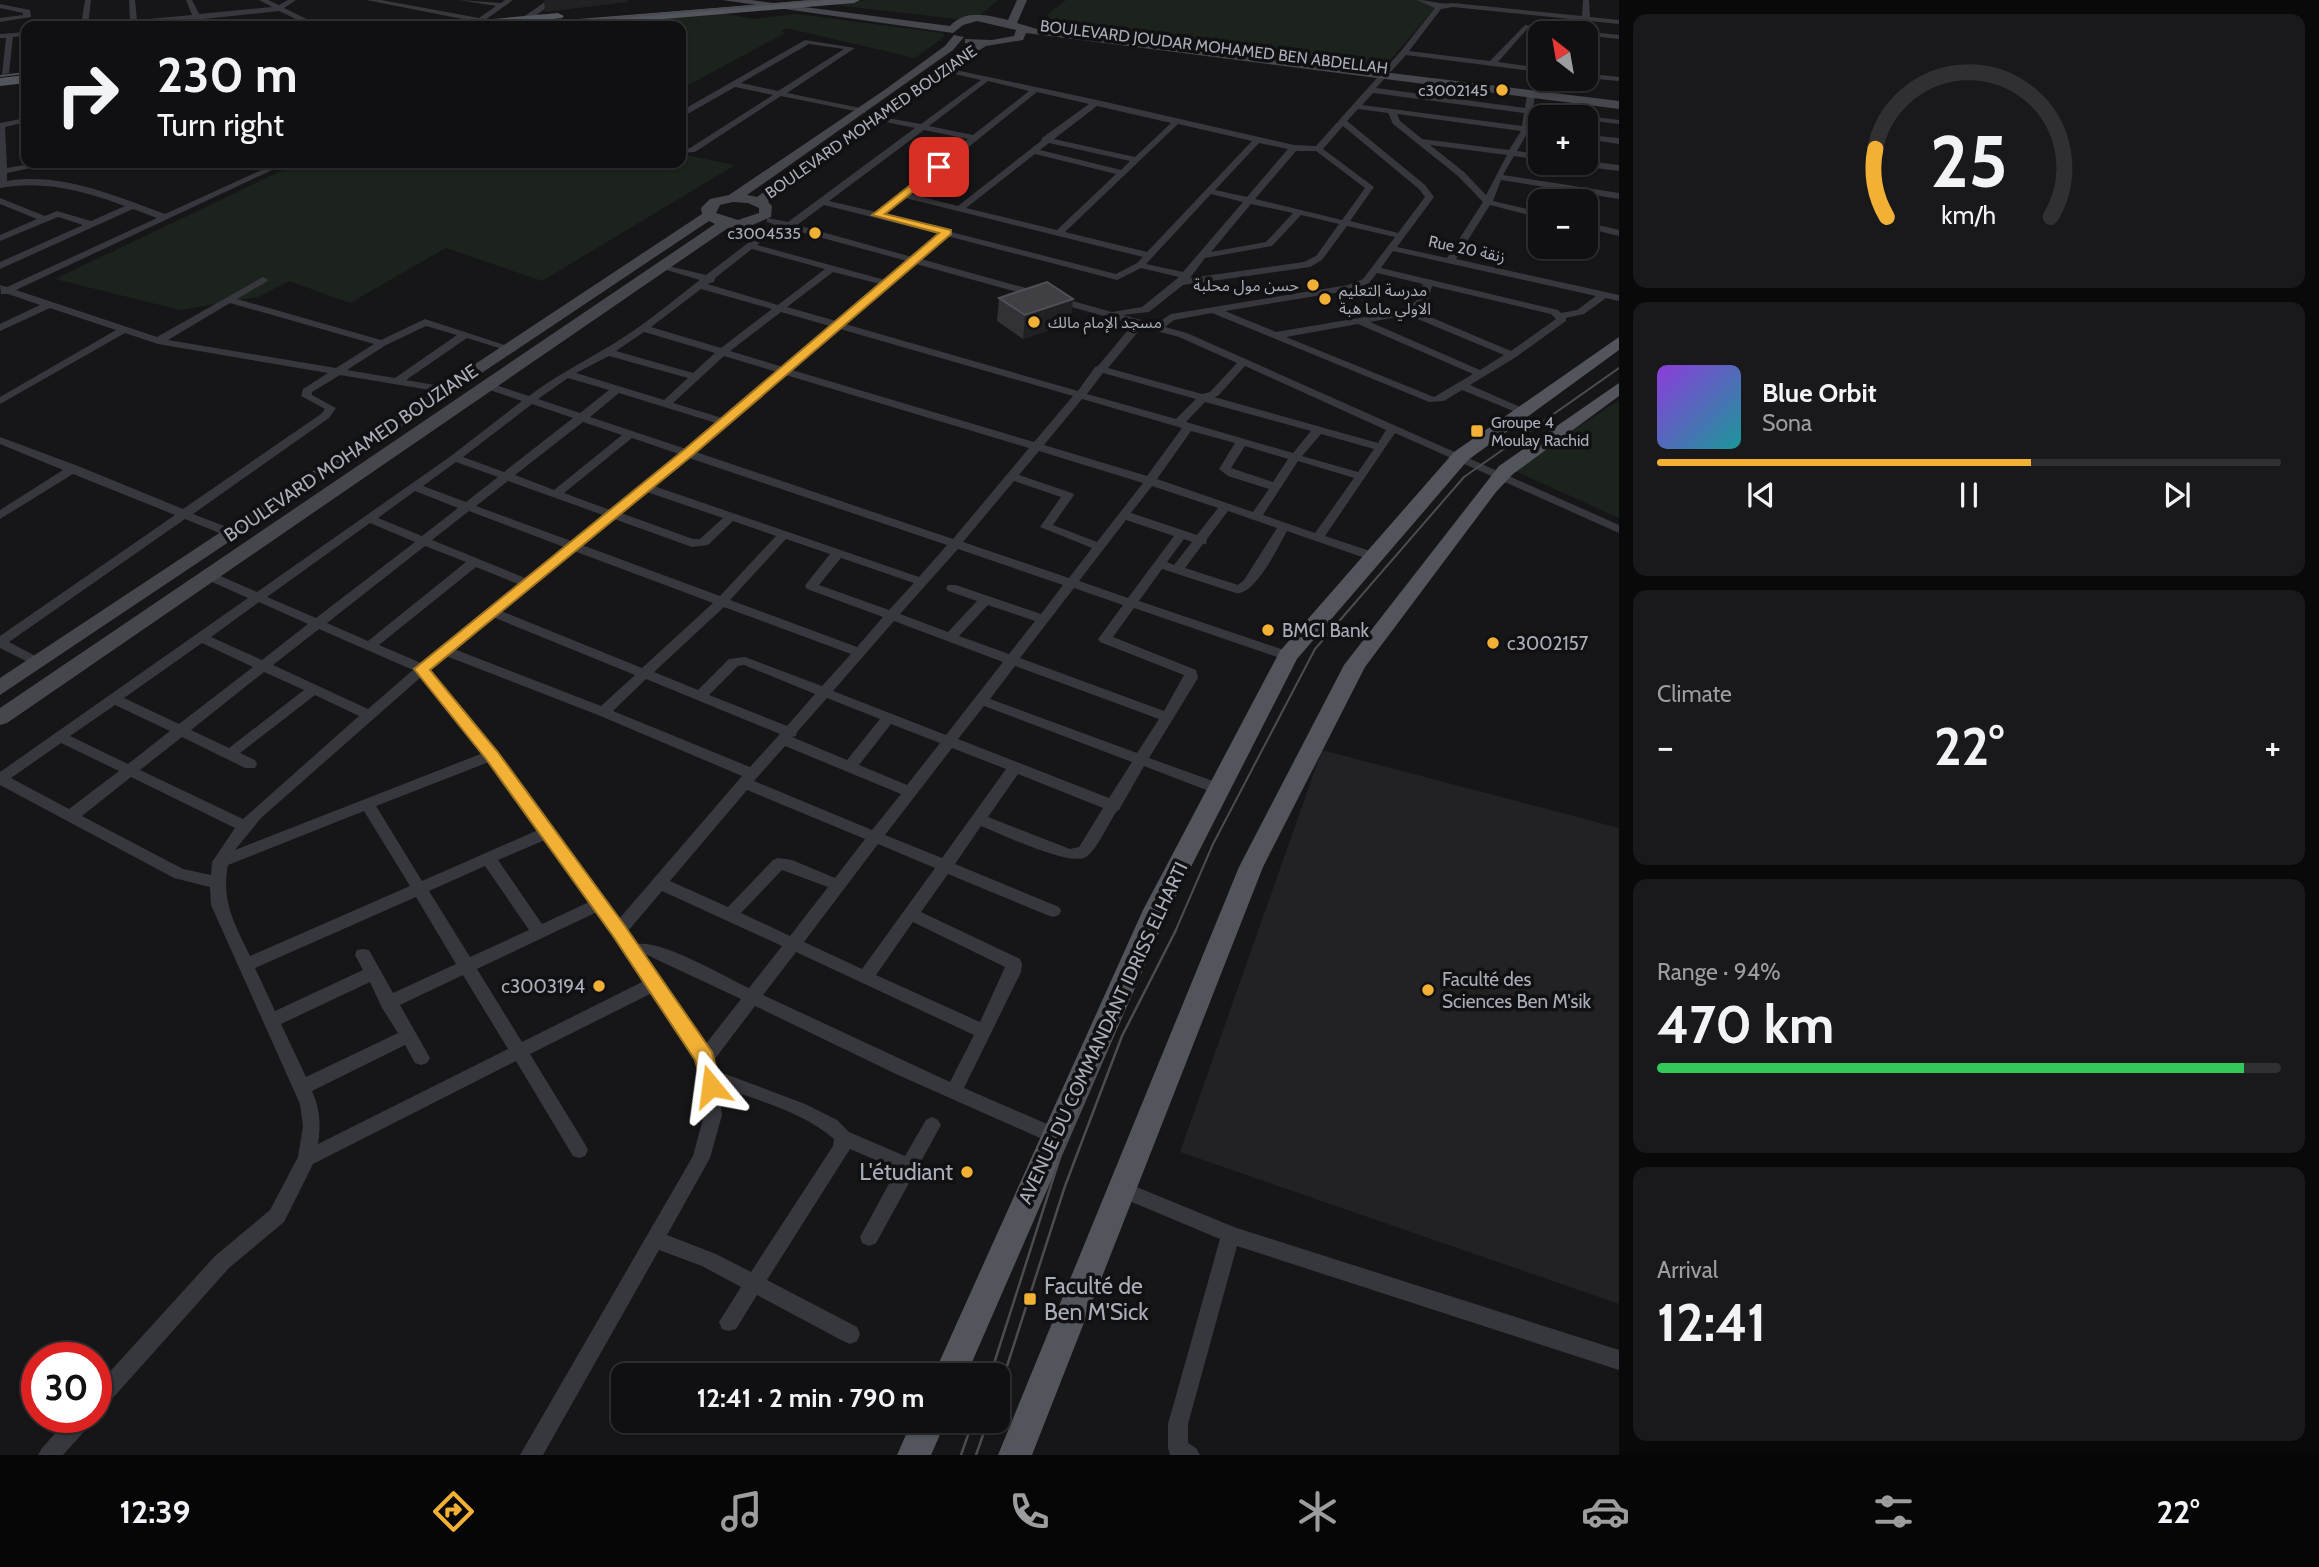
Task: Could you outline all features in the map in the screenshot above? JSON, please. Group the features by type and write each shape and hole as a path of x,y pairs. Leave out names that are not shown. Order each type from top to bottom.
{"main road":[{"path":"497,21 757,0"},
{"path":"611,21 774,4 854,0 863,11"},
{"path":"640,9 657,2"},
{"path":"2,76 21,72"},
{"path":"2,76 21,78"},
{"name":"AVENUE DU COMMANDANT IDRISS ELHARTI","path":"955,1363 1156,910 1289,656 1371,556 1461,456 1619,342"},
{"path":"1015,1455 1251,867 1355,665 1501,475 1619,388"},
{"path":"914,1455 924,1433"}],"street":[{"path":"85,21 88,0"},
{"path":"133,0 134,21"},
{"path":"189,0 196,17"},
{"path":"262,0 306,21"},
{"path":"165,21 277,9 293,0"},
{"path":"369,0 478,21"},
{"path":"406,8 421,0"},
{"path":"462,0 502,5"},
{"path":"484,21 510,0"},
{"path":"526,19 553,0"},
{"path":"1014,40 1022,35 1017,26 1023,0"},
{"path":"1420,0 1440,7 1453,5 1619,22"},
{"path":"1586,0 1586,18"},
{"path":"732,1 774,4 957,30"},
{"path":"804,4 863,11 957,30 983,43"},
{"path":"0,6 27,12 27,17 0,20"},
{"path":"1318,149 1404,53 1440,7"},
{"name":"BOULEVARD JOUDAR MOHAMED BEN ABDELLAH","path":"957,30 993,15 1017,26 1376,83"},
{"path":"916,25 943,41 942,53"},
{"path":"1492,64 1522,28 1528,29"},
{"name":"BOULEVARD MOHAMED BOUZIANE","path":"0,688 512,349 709,215 708,208 715,202 733,198 862,111 942,53 957,30"},
{"path":"0,36 21,34"},
{"path":"1598,34 1619,37"},
{"path":"2,76 4,50 9,35"},
{"name":"BOULEVARD JOUDAR MOHAMED BEN ABDELLAH","path":"983,43 1049,41 1619,111"},
{"path":"686,111 808,42 851,48 692,150 686,151"},
{"name":"BOULEVARD MOHAMED BOUZIANE","path":"759,202 983,43"},
{"path":"1404,53 1528,68"},
{"path":"944,69 1294,148 1318,149 1370,187 1319,258 1307,265 1183,279 1140,265"},
{"path":"1598,77 1619,79"},
{"path":"215,882 179,874 0,779 370,519 567,374 608,352 706,283 751,246 824,202 988,78"},
{"path":"733,84 862,111"},
{"path":"877,215 1036,89"},
{"path":"959,209 1097,102"},
{"path":"1450,261 1488,202 1498,177 1525,129 1529,102 1539,105"},
{"name":"BOULEVARD JOUDAR MOHAMED BEN ABDELLAH","path":"1529,102 1619,105"},
{"path":"1354,106 1528,129"},
{"path":"1392,112 1396,122 1461,174 1488,202 1528,212"},
{"path":"879,118 974,138"},
{"path":"1598,119 1619,122"},
{"path":"1059,233 1120,172 1178,120"},
{"path":"21,121 1,125 1,184 63,184 166,218"},
{"path":"709,215 726,223 746,223 762,218 915,258 1112,315 1171,317 1215,311 1361,285 1430,197 1342,121"},
{"path":"1598,138 1619,141"},
{"path":"824,202 947,232 1110,277 1122,276 1140,265 1258,139"},
{"path":"1045,140 1135,159"},
{"path":"1420,141 1528,155"},
{"path":"619,931 748,778 957,543 1143,316 1183,279 1294,148"},
{"path":"1032,151 1120,172"},
{"path":"1598,165 1619,168"},
{"path":"3,171 21,168"},
{"path":"3,291 272,168"},
{"path":"1498,177 1619,196"},
{"path":"1208,191 1401,236"},
{"path":"904,195 1148,255"},
{"path":"733,198 759,202 767,210 762,218"},
{"path":"0,201 45,219"},
{"path":"0,266 132,206"},
{"path":"1,237 61,214 91,224"},
{"path":"1202,256 1269,244 1298,214"},
{"path":"1605,230 1619,222"},
{"name":"BOULEVARD MOHAMED BOUZIANE","path":"0,718 726,223"},
{"path":"1598,228 1619,233"},
{"path":"112,1384 222,1262 277,1216 307,1158 312,1126 309,1104 219,905 215,882 220,862 234,837 444,650 689,452 947,232"},
{"path":"751,246 886,283"},
{"name":"Rue 20 زنقة","path":"1391,248 1619,298"},
{"path":"663,266 780,309 836,326 1362,476"},
{"path":"666,404 721,353 832,268"},
{"path":"1373,269 1560,316 1580,312 1604,295"},
{"path":"158,341 264,280"},
{"path":"1409,312 1423,300 1427,283"},
{"path":"3,291 158,341 449,390"},
{"path":"229,300 382,344"},
{"path":"0,328 48,305"},
{"path":"1215,311 1424,398 1440,399 1512,355 1562,319 1560,316"},
{"path":"1270,336 1409,312 1512,355"},
{"path":"1143,316 1159,327 1461,456 1619,529"},
{"path":"1159,327 1171,317"},
{"path":"1356,320 1481,374"},
{"path":"38,663 0,642 326,416 331,408 310,399 306,396 307,391 420,322 432,323 512,349"},
{"path":"643,328 1034,449 1150,481 1371,556"},
{"path":"0,401 122,331"},
{"path":"396,382 466,334"},
{"path":"608,352 695,377"},
{"path":"707,1066 751,998 1150,481 1203,397 1214,394 1243,362"},
{"path":"1100,369 1380,447"},
{"path":"567,374 724,422"},
{"path":"488,386 1289,656"},
{"path":"1462,386 1523,412"},
{"path":"71,816 618,390"},
{"path":"1317,538 1393,428"},
{"path":"1256,517 1295,457 1318,430"},
{"path":"555,495 632,433"},
{"path":"0,440 233,534"},
{"path":"1242,441 1225,469 1232,474 1276,487"},
{"path":"455,458 610,516 698,543 731,516"},
{"path":"0,515 74,468"},
{"path":"1012,476 1068,495 1046,527 1098,547"},
{"path":"414,487 861,653"},
{"path":"645,487 923,582"},
{"path":"1177,570 1202,541 1225,507"},
{"path":"1124,515 1202,541"},
{"path":"370,519 527,583"},
{"path":"1159,564 1233,589 1243,588 1284,527"},
{"path":"603,712 721,602 785,534"},
{"path":"979,819 1077,855 1084,851 1142,760 1191,673 1105,639 1181,534"},
{"path":"839,552 811,586 1167,717"},
{"path":"370,646 475,561"},
{"path":"207,575 422,669 492,755 619,931 707,1066 713,1115 701,1158 531,1455"},
{"path":"952,588 1043,619"},
{"path":"950,638 986,599"},
{"path":"492,612 699,697 910,792"},
{"path":"202,638 369,715"},
{"path":"444,650 603,712 874,838 1054,911"},
{"path":"699,697 734,662 739,661 1114,806"},
{"path":"230,754 313,690"},
{"path":"115,699 250,764"},
{"path":"981,700 1219,789"},
{"path":"850,767 888,718"},
{"path":"60,737 244,826"},
{"path":"220,862 492,755"},
{"path":"865,977 1015,768"},
{"path":"368,805 579,1150"},
{"path":"245,965 546,833"},
{"path":"488,858 539,932"},
{"path":"730,915 778,864 787,864 838,885"},
{"path":"660,883 982,1031"},
{"path":"388,1003 598,904"},
{"path":"911,914 1014,964 1013,972 954,1092"},
{"path":"633,951 647,949 657,952 954,1092 1055,1136"},
{"path":"363,955 421,1058"},
{"path":"271,1021 372,973"},
{"path":"307,1158 654,984"},
{"path":"301,1088 408,1036"},
{"path":"707,1066 818,1118 838,1130 843,1138 909,1166"},
{"path":"869,1237 932,1125"},
{"path":"729,1322 842,1149 843,1138"},
{"path":"1122,1189 1231,1235 1619,1360"},
{"path":"1189,1455 1178,1448 1178,1424 1231,1235"},
{"path":"654,1239 709,1260 850,1334"},
{"path":"49,1455 69,1433"}],"shaded area":[{"path":"871,0 998,0 979,16 956,19 827,4"},
{"path":"1066,0 1421,0 1435,8 1378,74 1131,41 1119,30 1050,19 1048,14"},
{"path":"720,13 754,19 797,14 942,33 945,36 915,58 786,28 781,31 785,33 686,86 686,21 632,21"},
{"path":"686,155 735,165 542,281 446,248 350,303 289,281 258,297 180,310 55,279 288,168 686,168"},
{"path":"1619,400 1619,518 1513,470"},
{"name":"Faculté des Sciences Ben M'sik","path":"1322,750 1619,828 1619,1304 1180,1152"}],"building":[{"path":"1047,282 1073,299 1025,315 999,298"}],"tram line":[{"path":"578,21 821,0"},
{"path":"0,76 21,74"},
{"path":"1175,932 1213,844 1315,649 1464,477 1619,368"},
{"path":"1008,1363 1065,1186 1122,1036 1175,932"},
{"path":"994,1363 1062,1151 1115,1028"},
{"path":"961,1455 969,1433"},
{"path":"976,1455 984,1433"}],"place":[{"name":"c3002145","path":"1502,90"},
{"name":"c3004535","path":"815,233"},
{"name":"حسن مول محلبة","path":"1313,285"},
{"name":"مدرسة التعليم الاولي ماما هبة","path":"1325,299"},
{"name":"مسجد الإمام مالك","path":"1034,322"},
{"name":"Groupe 4 Moulay Rachid","path":"1477,431"},
{"name":"BMCI Bank","path":"1268,630"},
{"name":"c3002157","path":"1493,643"},
{"name":"c3003194","path":"599,986"},
{"name":"Faculté des Sciences Ben M'sik","path":"1428,990"},
{"name":"L'étudiant","path":"967,1172"},
{"name":"Faculté de Ben M'Sick","path":"1030,1299"}],"route":[{"path":"711,1086 705,1058 619,931 492,755 422,669 689,452 947,232 877,215 939,167"}]}
